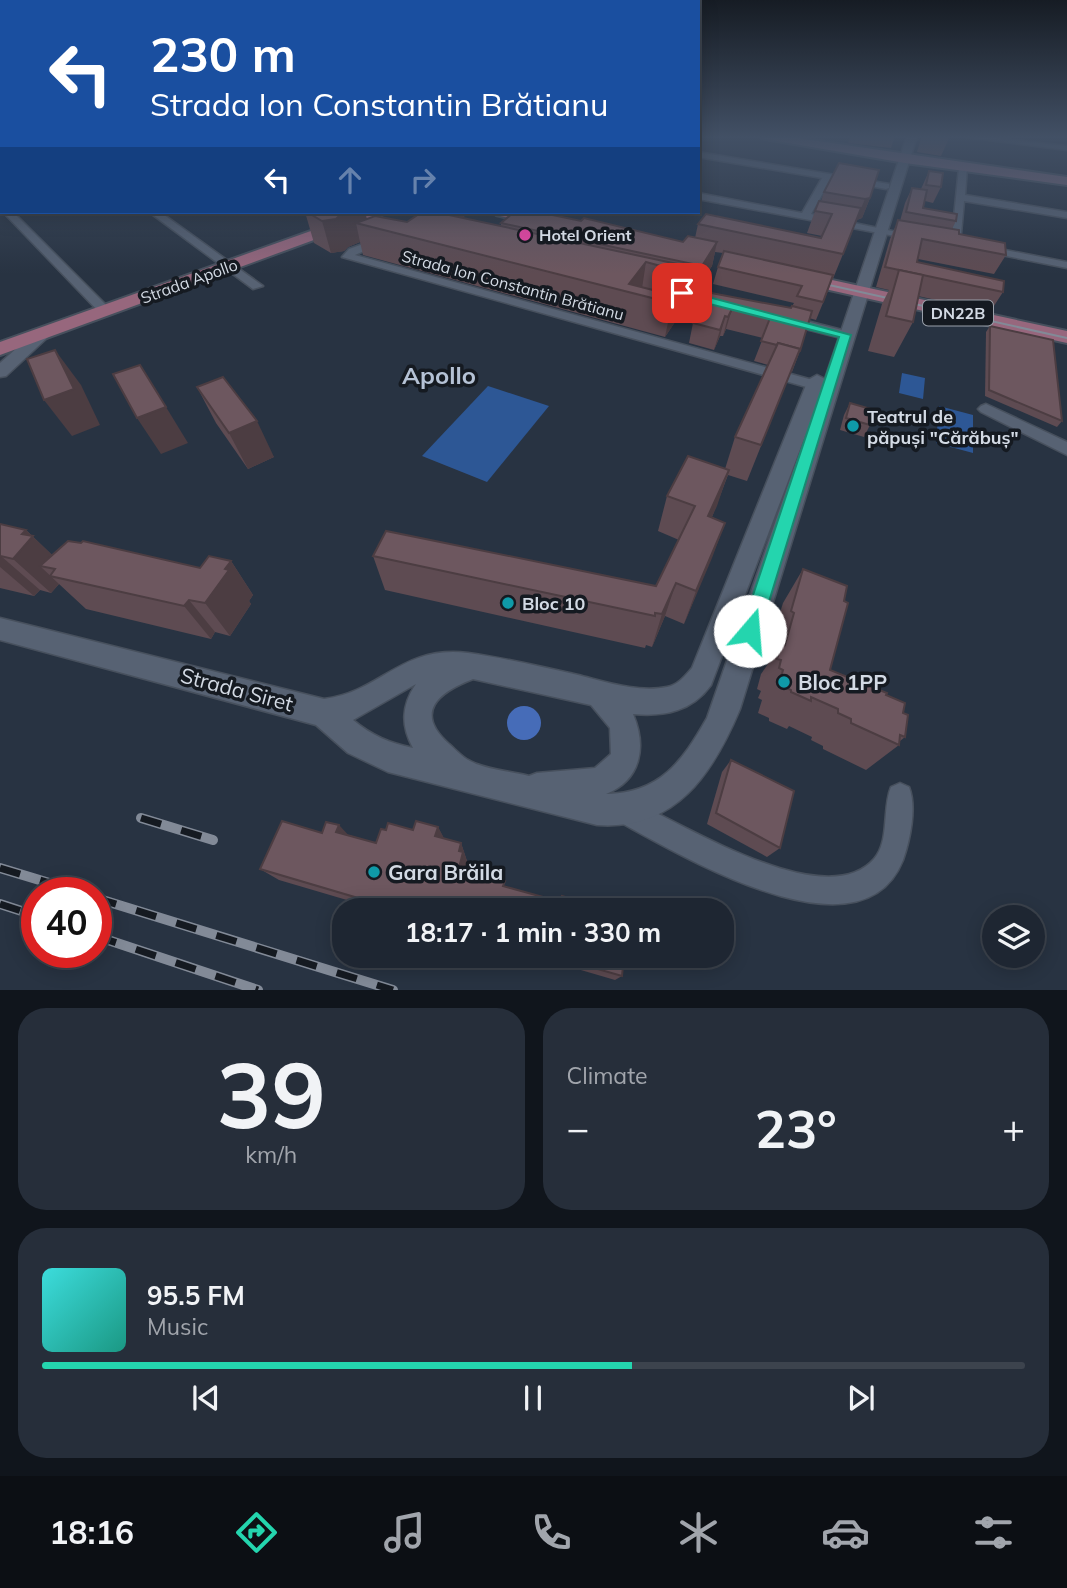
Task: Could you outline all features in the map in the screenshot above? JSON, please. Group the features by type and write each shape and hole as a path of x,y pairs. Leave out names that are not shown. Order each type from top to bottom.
{"main road":[{"path":"510,214 567,226"},
{"name":"Strada Apollo","path":"0,349 229,266 353,215 379,218"},
{"name":"DN22B","path":"781,274 1067,337"}],"street":[{"path":"805,216 824,182"},
{"path":"864,182 886,186"},
{"path":"876,230 888,182"},
{"path":"324,713 337,713 357,705 405,676 434,663 474,667 639,702 663,702 682,698 695,687 702,676 816,385 839,334 892,182"},
{"path":"962,182 951,243 1067,265"},
{"path":"700,196 927,240"},
{"path":"960,197 1067,215"},
{"path":"10,214 105,311"},
{"path":"157,214 257,286"},
{"name":"Strada Ion Constantin Brătianu","path":"398,234 354,251 348,257 816,385"},
{"path":"654,287 745,309"},
{"path":"770,316 839,334"},
{"path":"0,372 42,334"},
{"name":"Strada Siret","path":"0,629 324,713 358,743 388,757 587,807 623,810 645,806 668,793 684,779 701,757 726,709 839,334"},
{"path":"986,409 1067,449"},
{"name":"Strada Siret","path":"462,774 424,738 417,719 419,708 430,687 446,675 474,667"},
{"name":"Strada Siret","path":"519,789 598,782 617,771 627,752 627,732 612,702 597,693"},
{"path":"623,810 757,876 804,888 842,890 867,882 885,867 891,857 900,796"}],"shaded area":[{"path":"902,373 925,378 923,399 899,393"},
{"path":"488,386 549,406 487,482 422,456"},
{"path":"939,406 973,415 973,453 936,443"},
{"path":"524,706 536,711 541,723 536,735 524,740 512,735 507,723 512,711"}],"building":[{"path":"829,182 875,182 870,198 865,199 824,192"},
{"path":"927,182 942,182 941,187 926,185"},
{"path":"912,188 927,190 923,208 957,214 956,221 906,212"},
{"path":"819,201 861,208 843,254 698,224 706,214 821,238 832,214 815,211"},
{"path":"310,214 343,214 336,219 322,221"},
{"path":"419,214 444,214 696,268 672,303 356,223 375,216 407,222","holes":["646,262 672,269 657,291 629,284"]},
{"path":"512,214 548,214 581,221 584,218 683,242 688,236 717,242 702,266 501,223"},
{"path":"898,220 959,230 959,234 1005,243 1006,255 922,239 917,262 1004,281 1003,292 885,267"},
{"path":"724,251 833,275 823,302 797,296 802,286 718,267"},
{"path":"899,270 923,275 913,322 886,316"},
{"path":"706,292 812,311 800,351 778,343 777,345 761,341 770,318 732,309 728,317 725,316 720,330 693,323"},
{"path":"990,326 1053,340 1062,421 989,390"},
{"path":"778,343 800,349 761,445 735,437"},
{"path":"55,350 74,389 44,400 27,359"},
{"path":"140,365 166,407 137,418 113,374"},
{"path":"223,377 257,421 229,433 197,387"},
{"path":"850,403 874,410 870,425 846,418"},
{"path":"688,456 729,470 708,516 725,523 696,591 676,583 662,614 655,613 655,616 373,556 386,531 656,586 695,506 667,496"},
{"path":"0,524 26,530 22,534 33,536 13,559 0,557"},
{"path":"68,541 83,541 200,568 209,556 231,561 225,569 229,570 205,603 189,600 184,606 50,576 55,569 40,566"},
{"path":"803,569 847,586 844,601 848,603 830,670 905,703 903,713 908,715 905,737 900,735 899,745 851,723 851,719 838,713 838,709 811,697 811,701 779,684 783,670 779,668 781,660 777,659 782,643 785,645"},
{"path":"731,760 794,791 780,848 716,813"},
{"name":"Gara Brăila","path":"282,821 322,833 326,822 339,825 336,832 376,843 381,829 386,830 388,823 413,830 416,821 438,827 435,836 461,843 459,851 463,852 459,868 505,881 503,886 546,898 358,898 260,869"},
{"path":"594,968 623,968 622,976"}],"tram line":[{"path":"506,214 530,219"},
{"path":"811,281 1067,338"}],"railway":[{"path":"141,818 213,840"},
{"path":"0,868 30,877"},
{"path":"112,903 393,990"},
{"path":"0,904 21,911"},
{"path":"112,941 258,990"}],"place":[{"name":"Hotel Orient","path":"525,235"},
{"name":"Teatrul de păpuși \"Cărăbuș\"","path":"853,426"},
{"name":"Bloc 10","path":"508,603"},
{"name":"Bloc 1PP","path":"784,682"},
{"name":"Gara Brăila","path":"374,872"}],"district":[{"name":"Apollo","path":"439,375"}],"route":[{"path":"682,293 845,335 750,631"}]}
